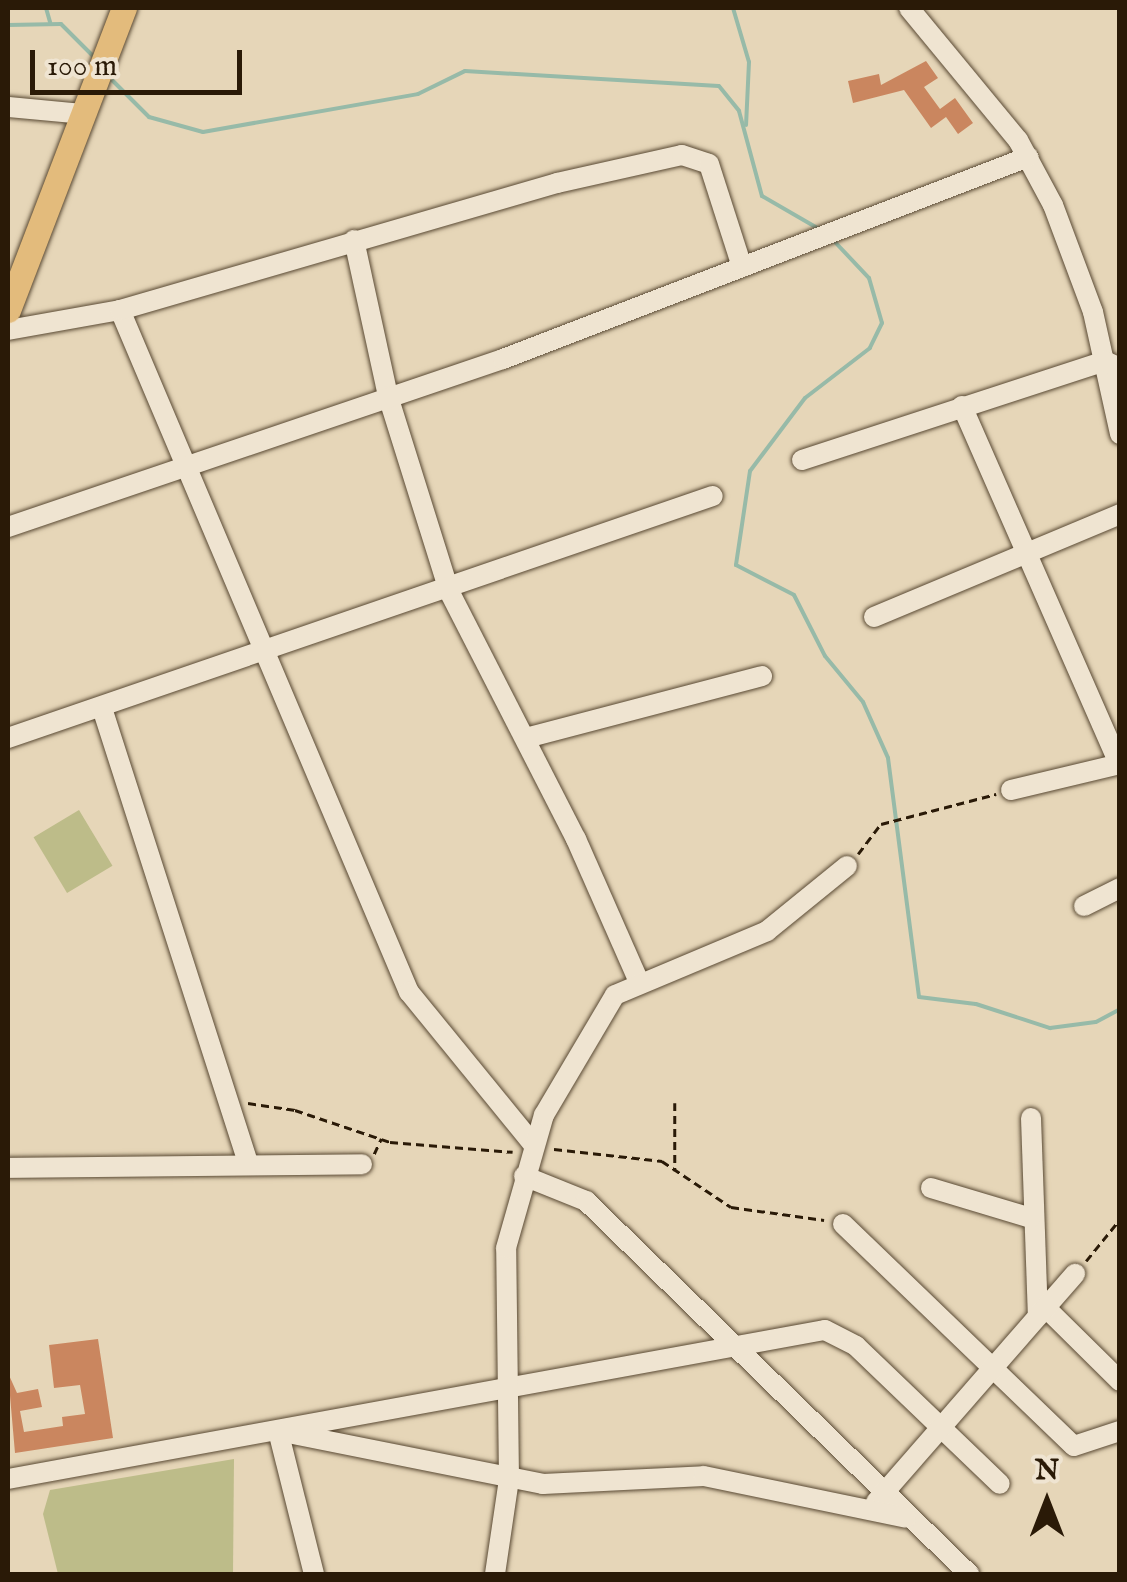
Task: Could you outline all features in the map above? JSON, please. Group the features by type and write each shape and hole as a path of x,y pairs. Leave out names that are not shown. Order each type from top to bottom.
{"main road":[{"path":"8,310 124,8"}],"street":[{"path":"909,8 1028,156 1077,264 1112,364 1120,434"},
{"path":"8,106 83,114"},
{"path":"8,330 120,310 354,240 617,168 697,156 715,177 742,267"},
{"path":"8,528 742,267 1028,156"},
{"path":"354,240 388,396 449,591 526,738 639,982"},
{"path":"120,310 410,992 532,1144"},
{"path":"802,460 962,406 1112,364"},
{"path":"962,406 1119,764 1011,790"},
{"path":"8,738 449,591 713,496"},
{"path":"874,617 1023,549 1120,514"},
{"path":"526,738 762,676"},
{"path":"102,708 249,1166"},
{"path":"496,1574 508,1480 504,1386 506,1248 532,1144 604,1006 639,982 768,932 847,866"},
{"path":"1084,906 1120,888"},
{"path":"1031,1118 1030,1218 1042,1312 1120,1381"},
{"path":"8,1168 362,1164"},
{"path":"524,1176 586,1201 730,1343 876,1502 906,1518 970,1574"},
{"path":"931,1188 1030,1218"},
{"path":"844,1224 996,1364 1074,1446 1120,1431"},
{"path":"876,1502 1075,1274"},
{"path":"8,1478 278,1431 788,1331 839,1334 1000,1484"},
{"path":"278,1431 508,1480 566,1487 691,1474 876,1502"},
{"path":"278,1431 314,1574"}],"path":[{"path":"847,866 881,824 1011,790"},
{"path":"231,1101 295,1110 430,1148 506,1152 532,1144 662,1162 731,1207 844,1224"},
{"path":"675,1103 675,1172"},
{"path":"1075,1274 1120,1220"}],"shaded area":[{"path":"79,810 112,866 67,893 34,837"},
{"path":"234,1459 233,1574 58,1574 43,1514 50,1490"}],"building":[{"path":"926,61 938,78 924,87 940,109 955,98 973,123 958,134 946,117 931,128 904,90 853,103 848,81 879,74 881,85"},
{"path":"98,1339 113,1438 15,1453 8,1373 17,1393 38,1389 42,1407 20,1411 24,1432 63,1426 62,1417 85,1414 80,1385 54,1388 49,1345"}],"waterway":[{"path":"46,8 50,22"},
{"path":"733,8 749,62 746,125"},
{"path":"8,25 61,24 94,57"},
{"path":"108,76 149,117 203,132 418,94 465,71 719,86 739,111 762,196 819,229"},
{"path":"834,241 869,278 882,323 870,348 805,398 750,471 736,565 794,595 825,656 863,702 888,758 919,997 976,1004 1050,1028 1096,1022 1120,1009"}]}
